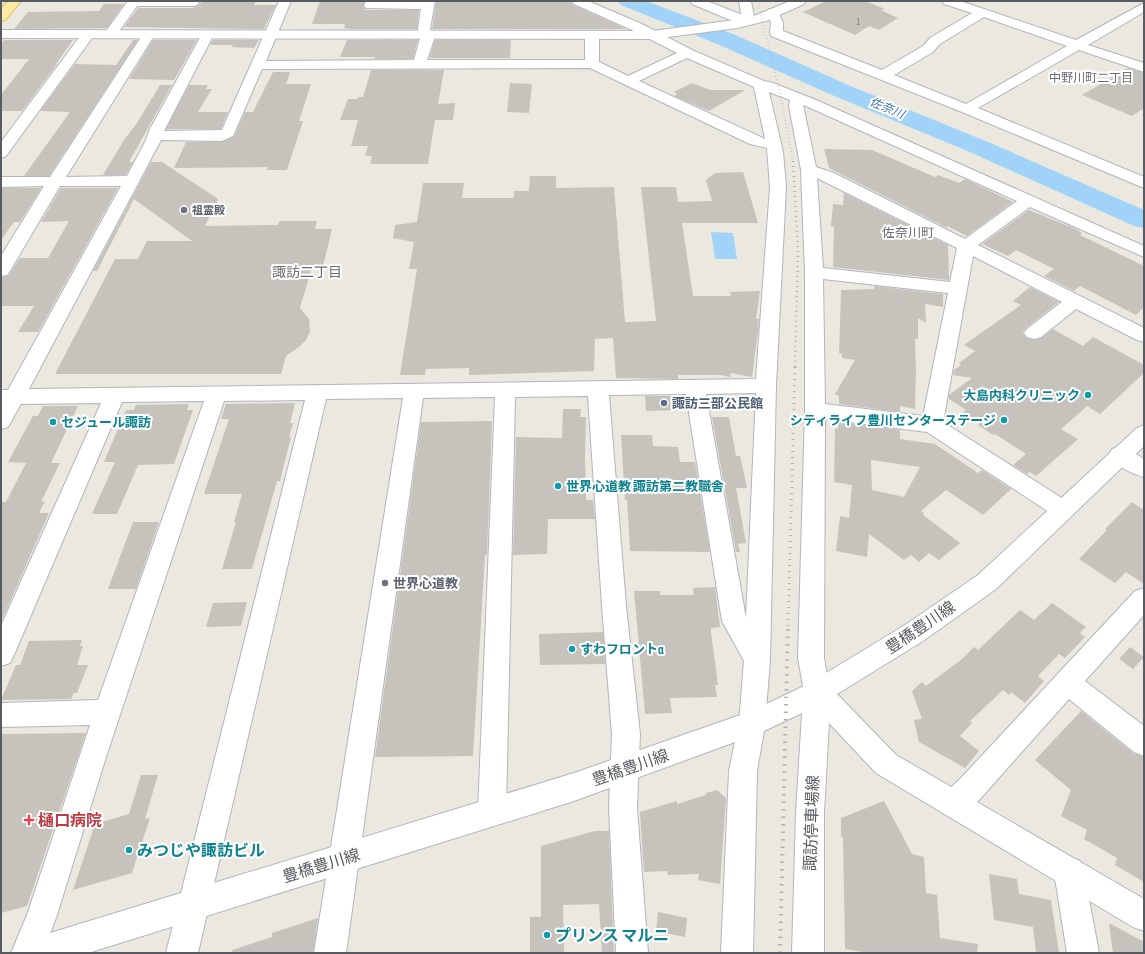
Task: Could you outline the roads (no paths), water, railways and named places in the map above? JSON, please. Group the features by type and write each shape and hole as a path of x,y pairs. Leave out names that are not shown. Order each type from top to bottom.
{"main road":[{"path":"1,17 16,1"}],"street":[{"path":"110,34 134,1 193,2"},
{"path":"155,135 222,136 228,133 259,65 285,1"},
{"path":"578,1 672,44 687,53 761,85 768,86 797,97 1144,252"},
{"path":"696,1 747,21"},
{"path":"745,1 747,21"},
{"path":"1,34 653,35 688,31 762,18 772,7 800,1"},
{"path":"948,1 1144,68"},
{"path":"370,5 429,3 424,29 427,39 419,65"},
{"path":"772,7 777,23 776,33 967,109 1144,183"},
{"path":"967,109 1144,7"},
{"path":"883,76 928,49 935,41 982,13"},
{"path":"672,44 688,31"},
{"path":"1,154 89,34"},
{"path":"1,271 55,181 149,34"},
{"path":"1,422 8,397 132,181 157,129 208,34"},
{"path":"592,35 592,64"},
{"path":"628,81 687,53"},
{"path":"259,65 592,64 755,141 773,145"},
{"path":"737,953 743,771 752,723 757,660 766,386 778,187 773,145 761,85"},
{"name":"諏訪停車場線","path":"797,97 796,106 809,170 814,273 815,410 811,658 817,692 810,813 808,953"},
{"path":"809,170 828,176 1144,336"},
{"path":"1,182 132,181"},
{"path":"932,425 966,246 1029,200"},
{"path":"814,273 958,288"},
{"path":"1034,333 1075,301"},
{"path":"8,397 114,397 766,386"},
{"path":"695,387 734,621 757,660"},
{"path":"598,389 613,598 626,734 623,808 632,953"},
{"path":"492,812 505,390"},
{"path":"330,953 414,392"},
{"path":"182,953 317,393"},
{"path":"27,953 42,915 107,712 216,395"},
{"path":"1,655 114,397"},
{"path":"815,410 932,425 1063,510"},
{"name":"豊橋豊川線","path":"37,953 624,770 752,723 817,692 914,633 987,582 1144,433"},
{"path":"1120,456 1144,469"},
{"path":"954,804 970,789 1068,683 1144,598"},
{"path":"1068,683 1144,743"},
{"path":"817,692 886,764 1144,916"},
{"path":"1,715 107,712"},
{"path":"1069,872 1083,953"}],"water":[{"path":"711,232 733,233 737,259 715,259"}],"waterway":[{"name":"佐奈川","path":"628,1 725,39 840,90 979,147 1144,220"}],"railway":[{"path":"758,1 781,98 793,162"},
{"path":"793,161 798,250 795,367"},
{"path":"788,626 795,366"},
{"path":"780,953 788,625"}],"place":[{"name":"祖霊殿","path":"184,210"},
{"name":"大島内科クリニック","path":"1088,395"},
{"name":"諏訪三部公民館","path":"664,403"},
{"name":"シティライフ豊川センターステージ","path":"1004,420"},
{"name":"セジュール諏訪","path":"53,422"},
{"name":"世界心道教 諏訪第二教職舎","path":"558,486"},
{"name":"世界心道教","path":"385,583"},
{"name":"すわフロントα","path":"572,649"},
{"name":"樋口病院","path":"29,820"},
{"name":"みつじや諏訪ビル","path":"129,850"},
{"name":"プリンス マルニ","path":"547,935"}],"district":[{"name":"中野川町二丁目","path":"1091,78"},
{"name":"佐奈川町","path":"908,232"},
{"name":"諏訪二丁目","path":"307,272"}]}
